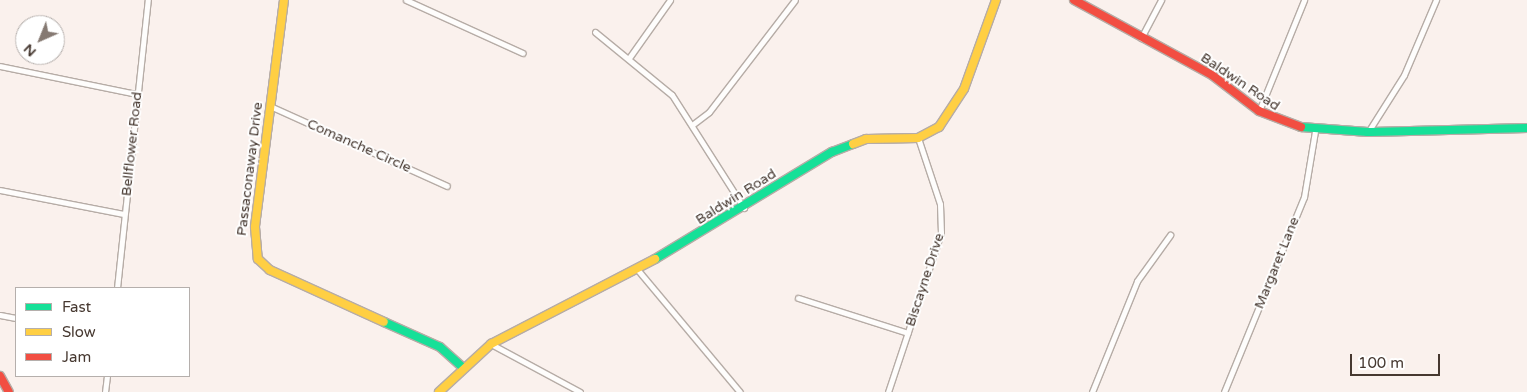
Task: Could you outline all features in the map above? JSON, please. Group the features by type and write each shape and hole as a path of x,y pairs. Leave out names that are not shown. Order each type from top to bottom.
{"street":[{"name":"Bellflower Road","path":"117,287 148,0"},
{"name":"Passaconaway Drive","path":"284,0 253,243 258,259 270,270 440,347 462,367"},
{"path":"406,0 523,52"},
{"path":"629,58 670,0"},
{"path":"692,125 709,112 795,0"},
{"name":"Baldwin Road","path":"439,392 462,367 491,344 637,269 744,208 851,143 879,138 918,138 939,127 952,112 996,0"},
{"name":"Baldwin Road","path":"1074,0 1212,75 1259,111 1284,124 1315,131 1368,132 1527,128"},
{"path":"1141,38 1161,0"},
{"path":"1259,111 1304,0"},
{"path":"1368,132 1404,75 1436,0"},
{"path":"595,32 672,95 744,208"},
{"path":"0,66 137,94"},
{"name":"Comanche Circle","path":"270,106 447,186"},
{"name":"Margaret Lane","path":"1224,392 1304,197 1315,131"},
{"name":"Biscayne Drive","path":"888,392 942,223 918,138"},
{"path":"0,190 124,214"},
{"path":"1092,392 1137,281 1170,235"},
{"path":"637,269 740,392"},
{"path":"798,298 908,333"},
{"path":"0,315 15,318"},
{"path":"491,344 580,392"},
{"path":"0,376 9,392"},
{"path":"106,392 107,377"}],"traffic: fast":[{"path":"1301,127 1368,132 1527,128"},
{"path":"655,259 832,152 853,144"},
{"path":"384,322 440,347 462,367"}],"traffic: slow":[{"path":"284,0 255,227 258,259 270,270 384,322"},
{"path":"853,144 866,139 918,138 939,127 964,89 996,0"},
{"path":"439,392 491,344 655,259"}],"traffic: jam":[{"path":"1074,0 1212,75 1259,111 1301,127"},
{"path":"0,376 9,392"}]}
